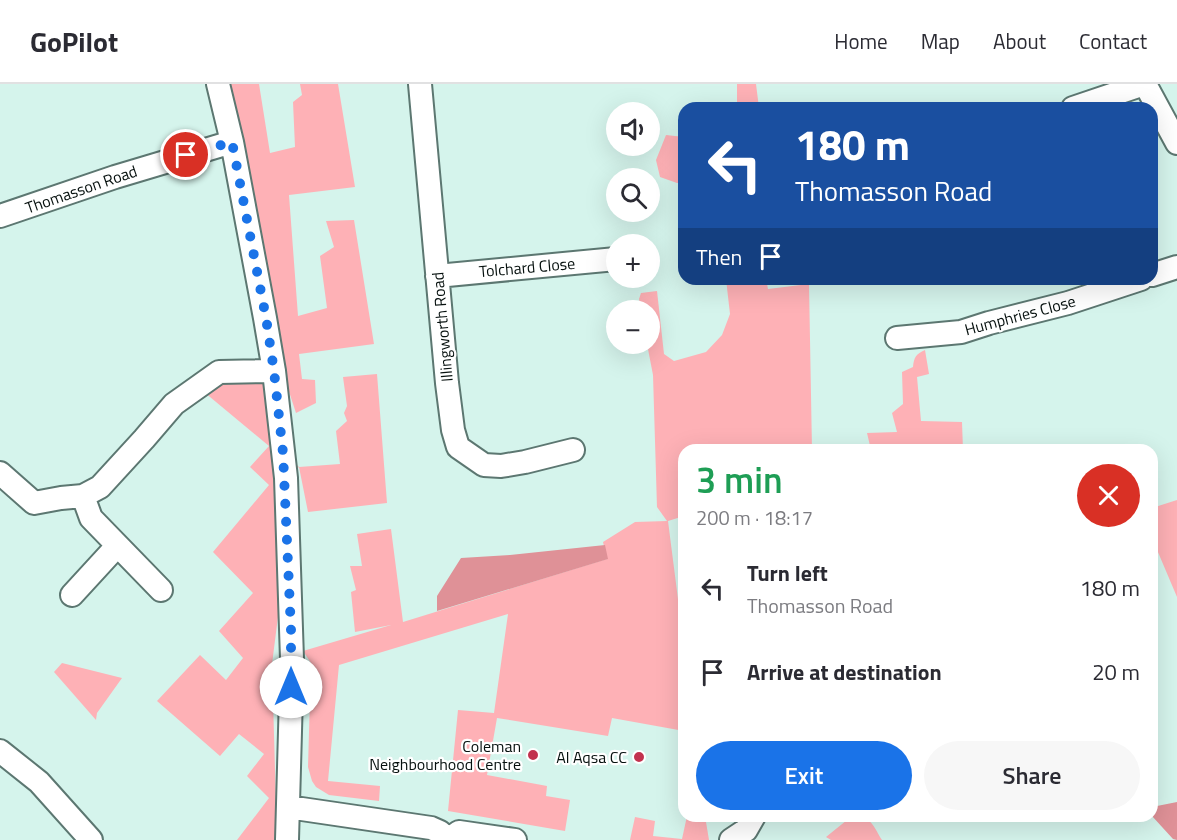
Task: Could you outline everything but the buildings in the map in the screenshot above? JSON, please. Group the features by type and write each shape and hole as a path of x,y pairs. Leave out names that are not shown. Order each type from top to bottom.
{"street":[{"path":"218,84 232,142 274,371 286,477 291,630 287,840"},
{"name":"Illingworth Road","path":"420,84 447,383 453,430 458,447 484,465 501,466 573,450"},
{"path":"1090,102 1145,84 1155,102"},
{"path":"1158,108 1177,143"},
{"name":"Thomasson Road","path":"0,216 115,177 232,142"},
{"name":"Tolchard Close","path":"437,276 606,260"},
{"path":"1158,273 1177,267"},
{"name":"Humphries Close","path":"897,338 961,332 1068,303 1123,285"},
{"path":"0,473 34,503 83,496 100,487 174,404 219,372 274,371"},
{"path":"83,496 90,518 161,590"},
{"path":"72,595 117,546"},
{"path":"0,751 39,782 91,840"},
{"path":"288,807 431,828 440,832 448,840 459,832 515,840"},
{"path":"731,840 746,830 751,822"}],"shaded area":[{"path":"231,84 259,84 270,153 295,147 293,102 302,95 300,84 338,84 355,187 289,195 298,316 327,308 320,256 334,247 326,221 354,220 374,344 299,354 302,379 315,380 316,403 296,413 265,318"},
{"path":"737,84 756,84 758,102 737,102"},
{"path":"666,135 678,136 678,183 660,177 660,168 658,168 656,160 660,156"},
{"path":"727,285 767,285 768,289 809,285 812,444 678,444 678,518 668,521 678,599 678,730 612,718 608,736 497,718 487,775 547,786 546,796 570,800 565,831 448,811 458,710 494,713 508,614 339,665 328,781 380,786 379,801 329,795 316,787 308,767 311,663 303,651 391,625 355,632 351,592 356,590 350,566 362,566 357,534 391,529 403,622 607,559 603,542 635,522 667,521 657,507 653,375 649,354 660,354 660,318 664,354 674,361 706,352 722,335 730,314"},
{"path":"657,291 658,300 639,300 641,293"},
{"path":"925,350 929,374 917,377 921,421 962,422 963,444 870,444 867,433 897,432 892,413 903,404 902,372 913,367 919,353"},
{"path":"274,371 283,453 299,467 286,478 287,546 272,664 277,840 237,840 269,798 247,776 264,754 239,734 220,756 157,701 200,655 226,680 243,658 219,631 253,593 213,552 269,485 250,467 269,446 198,387"},
{"path":"377,374 387,503 308,512 299,467 340,464 336,431 347,421 344,413 347,406 343,377"},
{"path":"1177,500 1177,597 1158,552 1158,506"},
{"path":"605,545 608,559 437,611 437,596 461,558"},
{"path":"62,663 122,678 97,713 96,720 54,672"},
{"path":"1177,802 1177,840 1173,839 1157,822 1158,806"},
{"path":"635,817 655,821 653,836 682,839 686,822 706,822 709,840 630,840"},
{"path":"845,822 870,822 882,840 831,840 826,837"}],"place":[{"name":"Coleman Neighbourhood Centre","path":"533,755"},
{"name":"Al Aqsa CC","path":"639,757"}],"route":[{"path":"186,155 232,142 266,318 286,477 291,687"}]}
